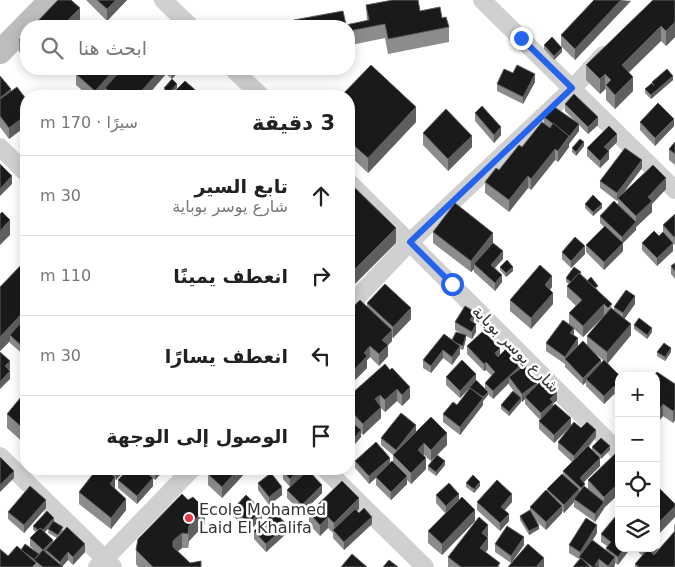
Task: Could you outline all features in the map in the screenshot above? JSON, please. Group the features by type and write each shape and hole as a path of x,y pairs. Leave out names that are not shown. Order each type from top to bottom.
{"main road":[{"path":"0,28 28,0"},
{"path":"31,20 51,0"},
{"path":"0,52 20,32"}],"street":[{"path":"163,0 184,20"},
{"path":"482,0 675,190"},
{"path":"355,300 410,242 572,88 613,44"},
{"path":"239,75 255,90"},
{"path":"0,146 20,167"},
{"name":"شارع يوسر بوباية","path":"355,188 615,448"},
{"path":"0,456 105,564 187,475"},
{"path":"331,475 425,567"}],"building":[{"path":"58,0 71,0 80,8 68,20 39,20"},
{"path":"97,0 116,0 107,9"},
{"path":"393,0 418,0 420,11 440,7 442,18 446,17 449,27 388,39 385,24 355,30 355,23 369,20 366,5"},
{"path":"594,0 621,0 575,49 561,35"},
{"path":"653,0 675,0 675,22 666,31 661,26 622,65 633,77 615,95 606,85 611,80 605,74 600,79 586,65"},
{"path":"343,11 345,20 294,20"},
{"path":"552,37 562,48 554,56 544,45"},
{"path":"371,65 416,107 368,158 355,146 355,90 347,90"},
{"path":"517,65 535,74 523,97 497,84 504,69 513,73"},
{"path":"667,69 673,76 651,95 645,89 652,83 654,86 652,82"},
{"path":"77,75 110,75 94,90"},
{"path":"117,75 156,75 142,90 108,90 105,88"},
{"path":"0,76 11,89 0,98"},
{"path":"172,79 177,84 172,90 164,88"},
{"path":"185,81 195,90 176,90"},
{"path":"17,87 20,91 20,120 9,128 0,116 0,99"},
{"path":"574,94 598,117 588,127 565,104"},
{"path":"658,103 674,119 655,138 640,122"},
{"path":"482,106 501,127 494,135 475,113"},
{"path":"553,106 579,124 569,137 544,117"},
{"path":"446,109 472,136 448,159 423,133"},
{"path":"542,122 550,128 553,123 569,136 558,151 555,149 531,179 528,176 509,200 485,182 496,168 499,170 519,145 522,147"},
{"path":"609,126 617,134 604,147 609,151 600,161 587,148"},
{"path":"580,139 584,142 576,152 572,148"},
{"path":"675,142 675,154 669,149"},
{"path":"625,148 642,160 617,193 600,181"},
{"path":"0,164 12,176 0,189"},
{"path":"653,165 666,178 648,197 652,201 636,216 618,198"},
{"path":"355,188 396,228 355,269"},
{"path":"593,195 602,204 593,212 585,204"},
{"path":"614,201 636,222 622,237 600,216"},
{"path":"455,203 493,233 471,261 433,232"},
{"path":"2,212 10,220 0,231 0,214"},
{"path":"675,214 675,236 674,237 663,225"},
{"path":"605,226 623,243 604,262 586,245"},
{"path":"654,231 659,236 663,232 673,243 657,258 642,243"},
{"path":"575,237 585,246 571,261 562,252"},
{"path":"493,243 503,251 491,265 502,275 495,283 474,264"},
{"path":"507,260 513,267 506,273 500,267"},
{"path":"675,263 675,271 671,266"},
{"path":"540,265 552,276 545,285 553,293 531,318 510,300"},
{"path":"20,266 20,315 0,337 0,287"},
{"path":"574,267 581,272 571,282 566,278"},
{"path":"579,273 612,304 608,308 604,304 583,326 569,313 582,300 567,286"},
{"path":"591,277 598,286 595,288 587,281"},
{"path":"385,284 411,308 393,327 367,303"},
{"path":"626,290 635,296 623,313 614,307"},
{"path":"360,300 392,330 382,340 388,345 379,354 370,346 364,353 367,356 355,369 355,305"},
{"path":"465,306 475,312 470,320 476,324 472,332 455,322"},
{"path":"611,308 631,324 607,352 587,336"},
{"path":"639,318 652,328 647,335 634,325"},
{"path":"563,320 574,328 570,333 578,338 565,357 546,343"},
{"path":"20,324 20,344 10,335"},
{"path":"483,331 500,348 495,353 498,357 510,345 525,361 493,391 485,383 495,372 486,362 484,364 467,346"},
{"path":"456,332 466,335 463,346 452,340"},
{"path":"444,334 460,346 452,357 443,350 431,366 423,360"},
{"path":"583,341 601,360 583,378 565,359"},
{"path":"664,343 671,348 665,357 657,352"},
{"path":"0,352 10,361 5,366 10,371 0,382"},
{"path":"462,360 476,374 460,391 446,377"},
{"path":"604,360 616,372 615,387 604,396 586,379"},
{"path":"385,364 390,370 392,368 410,387 402,395 397,389 385,400 380,395 375,399 381,407 363,424 355,415 355,391"},
{"path":"524,366 537,383 522,394 509,377"},
{"path":"660,374 675,384 675,409 673,411 663,404 660,408"},
{"path":"543,379 557,392 550,399 553,402 541,413 525,397"},
{"path":"476,380 488,392 483,397 469,388"},
{"path":"470,388 483,398 460,427 443,414 453,402 457,405"},
{"path":"513,391 521,398 509,412 501,405"},
{"path":"20,398 20,426 7,414"},
{"path":"555,404 571,418 554,435 539,421"},
{"path":"401,413 416,425 396,450 381,438"},
{"path":"431,417 447,433 431,450 424,443 418,450 426,458 411,473 393,455"},
{"path":"574,422 581,428 587,422 596,430 574,456 558,442"},
{"path":"355,425 361,430 355,437"},
{"path":"601,438 610,446 601,455 592,447"},
{"path":"376,442 390,458 369,476 355,461"},
{"path":"588,446 600,458 580,478 585,484 581,488 563,471"},
{"path":"615,454 615,487 604,497 588,480"},
{"path":"437,455 445,461 436,472 428,466"},
{"path":"0,457 14,471 0,485"},
{"path":"392,461 407,476 391,492 376,477"},
{"path":"562,474 579,489 564,505 547,489"},
{"path":"92,475 112,475 115,477 110,484 126,499 111,518 79,492"},
{"path":"123,475 149,475 153,478 137,496 118,480"},
{"path":"209,475 233,475 222,487"},
{"path":"268,475 273,475 282,487 269,497 258,483"},
{"path":"286,475 294,475 290,479"},
{"path":"303,475 313,475 322,485 302,505 287,490"},
{"path":"473,475 480,482 474,489 466,483"},
{"path":"497,480 512,494 501,507 509,514 500,523 477,502"},
{"path":"342,481 359,498 334,523 328,517 320,525 309,513"},
{"path":"449,483 459,494 446,506 436,495"},
{"path":"30,486 46,500 24,525 8,512"},
{"path":"584,486 604,502 595,514 574,499"},
{"path":"660,489 675,504 660,521"},
{"path":"546,490 562,506 546,522 530,507"},
{"path":"182,494 188,500 193,497 205,509 189,526 188,534 182,533 173,541 173,547 190,563 201,561 201,567 153,567 136,550 138,539"},
{"path":"246,495 262,510 249,523 233,509"},
{"path":"462,497 475,510 442,544 428,531"},
{"path":"364,508 372,517 344,542 333,530 355,509 359,513"},
{"path":"530,510 539,526 529,531 520,516"},
{"path":"47,511 54,518 43,530 40,528 38,530 33,526"},
{"path":"275,512 287,525 266,544 254,531"},
{"path":"479,517 488,525 482,533 488,538 480,548 500,563 497,567 461,567 448,557"},
{"path":"615,517 615,552 622,552 618,557 606,548 611,542 601,534"},
{"path":"586,518 597,525 580,552 569,545"},
{"path":"53,521 63,527 58,535 48,529"},
{"path":"507,526 524,537 511,556 495,544"},
{"path":"67,527 85,544 73,557 68,552 60,562 46,550"},
{"path":"40,528 53,540 43,550 30,538"},
{"path":"675,531 675,567 639,567 635,564 645,552 651,552 654,555 657,552 660,552 660,548"},
{"path":"592,540 615,557 608,566 599,559 595,565 598,567 593,567 579,557"},
{"path":"25,544 39,554 34,560 21,550"},
{"path":"528,544 544,558 536,567 508,567"},
{"path":"17,546 36,563 32,567 0,567 0,549 8,556"},
{"path":"43,550 63,567 43,567 34,560"},
{"path":"352,554 367,567 341,567"},
{"path":"581,558 590,567 573,567"},
{"path":"389,560 398,567 383,567"}],"place":[{"name":"Ecole Mohamed Laid El Khalifa","path":"189,518"}],"route":[{"path":"452,284 410,242 572,88 521,38"}]}
